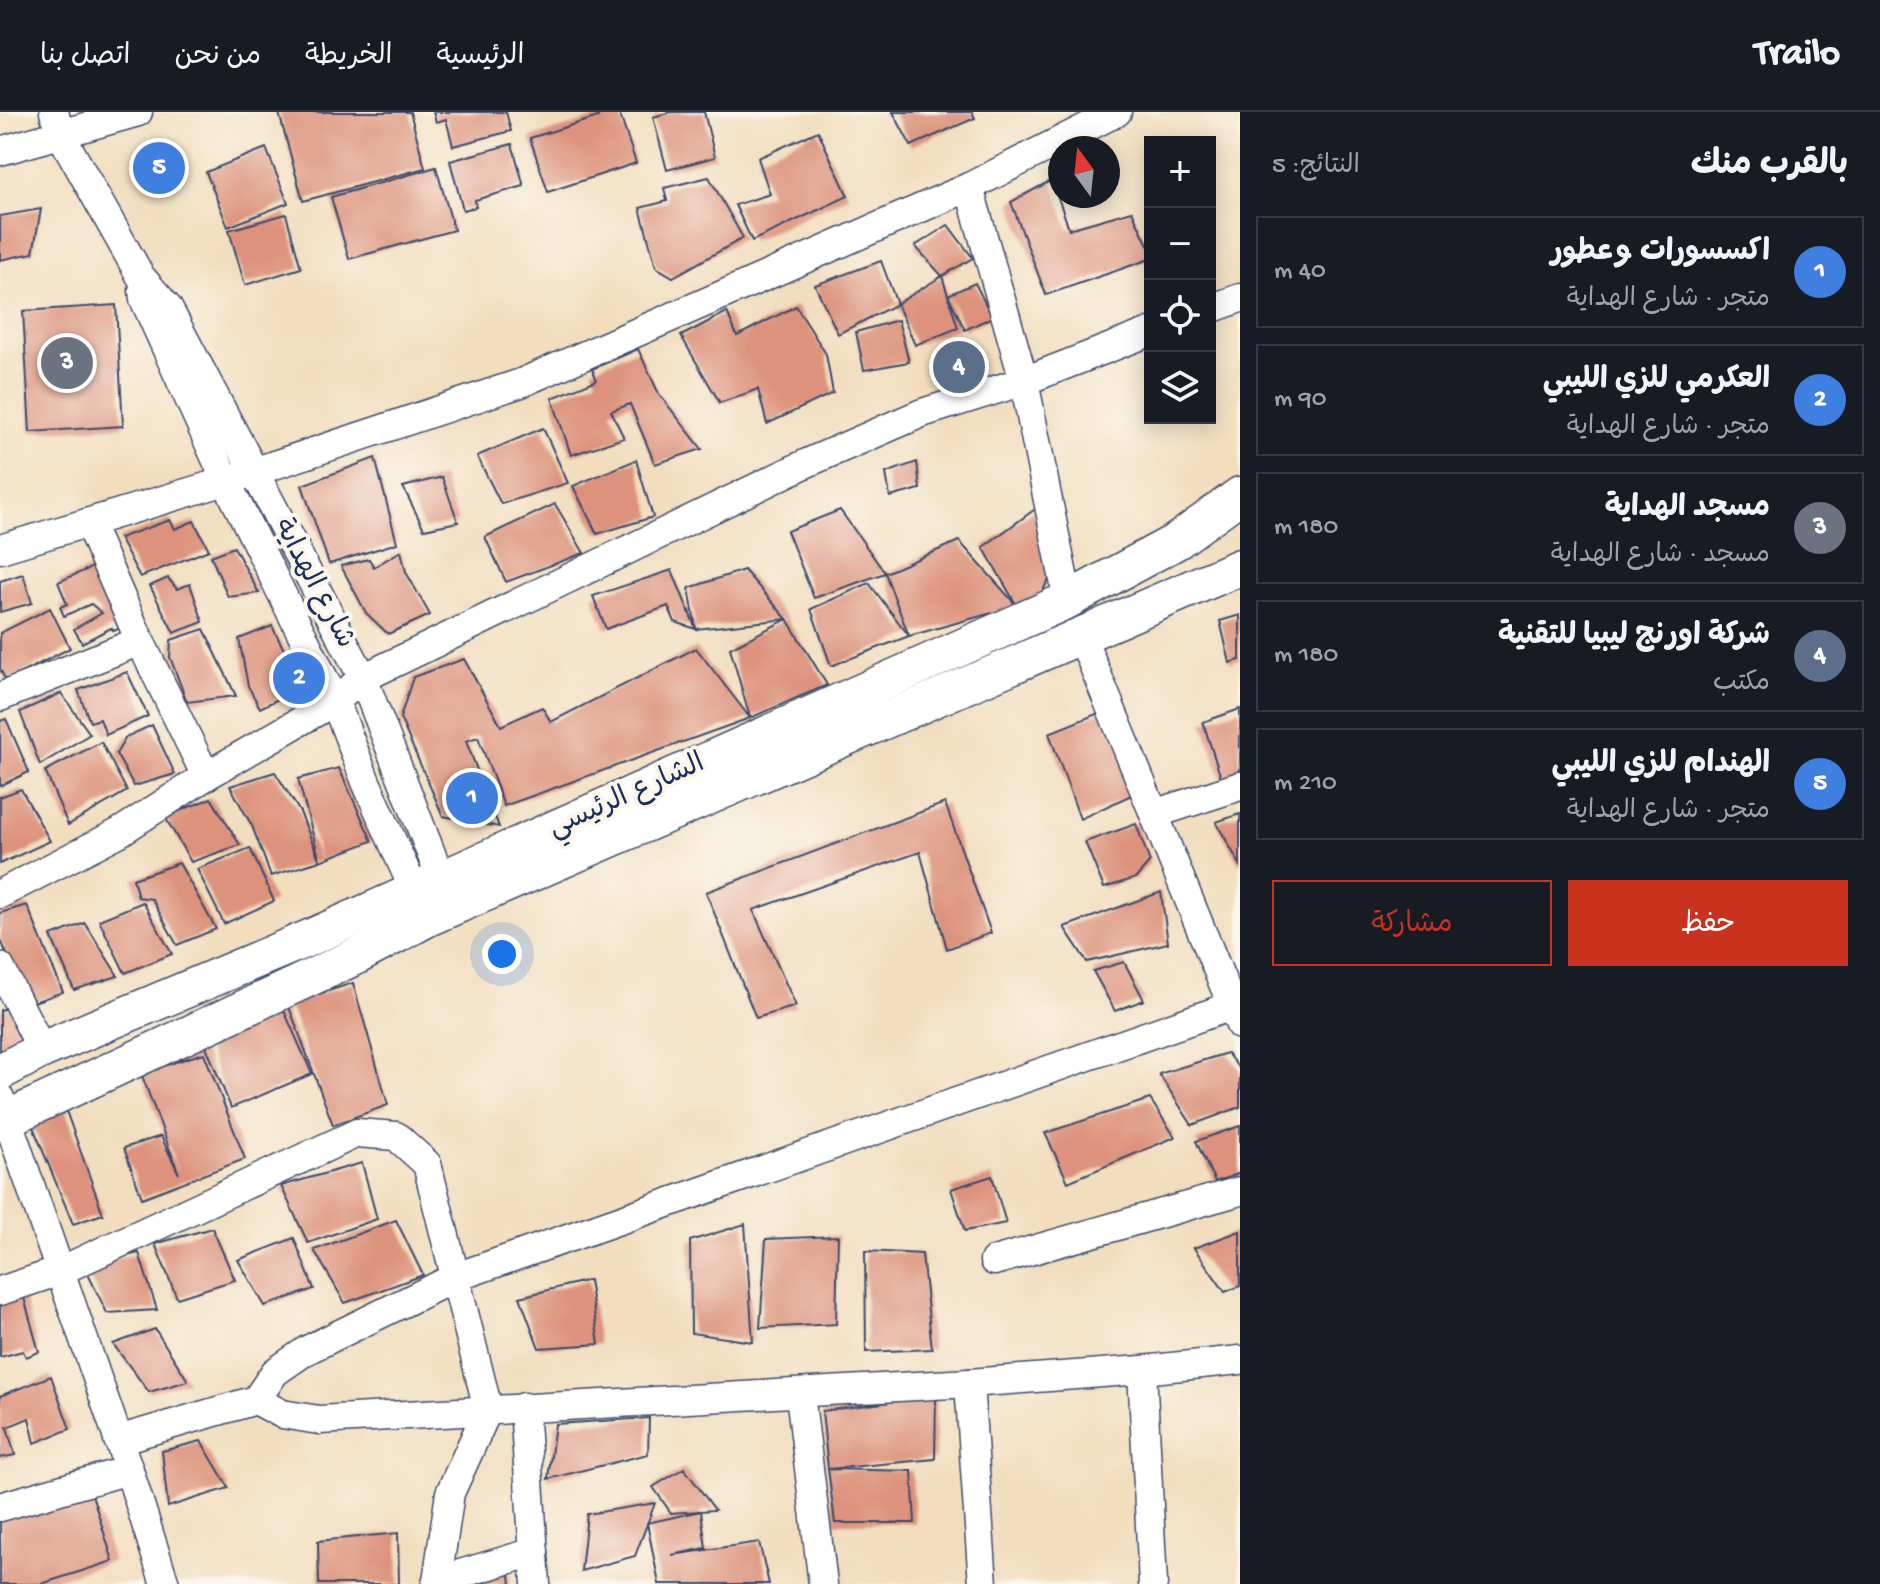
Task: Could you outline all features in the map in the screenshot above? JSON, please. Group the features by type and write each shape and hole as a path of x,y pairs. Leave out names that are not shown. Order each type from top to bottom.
{"street":[{"path":"0,151 57,122 138,112"},
{"path":"0,549 239,477 521,383 969,187 1117,112"},
{"name":"شارع الهداية","path":"57,122 141,277 168,308 335,701 366,782 436,898"},
{"path":"969,187 1024,381 1068,600"},
{"path":"1216,307 1240,298"},
{"path":"0,894 120,832 206,776 335,701 363,678 807,463 922,413 1024,381 1144,334"},
{"name":"شارع الهداية","path":"239,477 363,678 436,898"},
{"name":"الشارع الرئيسي","path":"3,1113 359,955 436,898 1068,600 1177,541 1240,495"},
{"path":"89,524 140,641 206,776"},
{"name":"الشارع الرئيسي","path":"0,1072 42,1050 309,938 436,898 1240,567"},
{"path":"118,1440 256,1400 275,1372 307,1350 456,1277 1237,1012 1081,635"},
{"path":"0,697 140,641"},
{"path":"1154,814 1240,786"},
{"path":"0,967 42,1050"},
{"path":"3,1113 129,1470 165,1584"},
{"path":"0,1291 60,1271 357,1133 396,1136 427,1164 488,1409 450,1493 437,1583 534,1552"},
{"path":"994,1261 1240,1191"},
{"path":"256,1400 282,1414 319,1420 969,1383 1240,1360"},
{"path":"1142,1370 1153,1584"},
{"path":"969,1383 983,1584"},
{"path":"800,1394 823,1584"},
{"path":"524,1407 536,1584"},
{"path":"0,1507 129,1470"}],"building":[{"path":"410,112 425,168 303,201 279,113"},
{"path":"433,112 506,112 511,131 453,146 446,119 436,122"},
{"path":"597,112 619,112 636,163 548,192 530,138 598,117"},
{"path":"671,112 704,112 715,157 667,170 653,117"},
{"path":"893,112 972,112 975,118 911,146"},
{"path":"818,131 848,196 752,241 735,205 770,194 758,158"},
{"path":"512,144 524,186 475,200 476,207 463,210 450,161"},
{"path":"266,148 288,203 228,227 206,172"},
{"path":"436,167 454,230 349,259 331,197"},
{"path":"709,177 743,238 673,277 656,267 640,208 667,201 664,188"},
{"path":"1048,182 1048,208 1062,208 1069,229 1132,211 1144,236 1144,261 1046,295 1011,202"},
{"path":"41,209 33,253 0,260 0,216"},
{"path":"286,214 301,268 245,285 229,230"},
{"path":"948,225 973,258 942,276 915,246"},
{"path":"881,261 897,304 838,334 815,285"},
{"path":"942,276 958,328 915,345 897,304"},
{"path":"975,283 992,317 965,330 948,295"},
{"path":"116,305 123,426 30,432 23,311"},
{"path":"796,306 826,354 833,393 767,424 758,389 720,403 681,336 727,312 737,336"},
{"path":"898,320 909,362 864,370 856,332"},
{"path":"638,349 659,394 702,449 655,464 630,404 611,411 624,438 571,455 552,398 597,380 592,369"},
{"path":"543,428 568,483 501,504 477,456"},
{"path":"375,458 397,543 329,564 302,485"},
{"path":"636,460 653,517 597,534 573,486"},
{"path":"917,462 920,489 890,497 886,473"},
{"path":"442,477 458,522 424,529 403,487"},
{"path":"555,504 584,553 506,582 485,537"},
{"path":"1038,507 1057,565 1037,601 1017,606 983,547"},
{"path":"840,510 885,573 814,598 787,531"},
{"path":"170,520 175,529 194,521 209,550 140,577 119,538"},
{"path":"959,541 1017,606 909,636 885,573"},
{"path":"234,547 259,593 228,597 211,556"},
{"path":"401,551 406,572 430,615 388,634 366,613 341,566 369,559 374,567"},
{"path":"95,566 123,626 114,631 111,628 82,643 74,629 102,613 91,604 64,616 60,607 67,604 58,582"},
{"path":"672,570 696,629 675,622 668,606 606,629 593,596"},
{"path":"744,570 787,619 696,629 689,588"},
{"path":"23,574 32,603 0,612 0,581"},
{"path":"168,578 177,589 190,584 203,622 174,633 150,586"},
{"path":"869,583 909,636 831,666 811,609"},
{"path":"50,608 70,648 6,681 0,669 0,633"},
{"path":"1240,615 1240,660 1230,663 1220,621"},
{"path":"787,619 827,685 750,718 730,648"},
{"path":"272,626 303,687 260,708 248,686 239,639"},
{"path":"204,629 236,696 187,702 170,657 171,640"},
{"path":"696,648 750,718 504,806 478,737 466,741 499,827 443,816 400,718 413,677 464,659 501,726 542,707 551,722"},
{"path":"127,672 148,716 106,735 100,719 90,722 78,690"},
{"path":"61,693 90,734 40,765 20,712"},
{"path":"1240,709 1240,771 1221,778 1203,722"},
{"path":"1104,711 1140,791 1080,819 1049,733"},
{"path":"6,719 29,772 0,786 0,721"},
{"path":"152,725 175,774 134,786 116,754 126,737"},
{"path":"101,742 127,791 68,825 45,771"},
{"path":"339,768 372,841 320,861 298,779"},
{"path":"275,772 300,812 320,861 271,876 252,826 230,786"},
{"path":"21,789 50,841 0,864 0,797"},
{"path":"211,798 240,845 191,862 165,817"},
{"path":"945,803 991,933 947,949 920,852 753,910 796,1006 756,1018 706,892"},
{"path":"1240,814 1240,865 1216,822"},
{"path":"1136,824 1150,862 1136,878 1104,888 1085,842"},
{"path":"250,848 274,901 224,924 197,869"},
{"path":"179,863 216,929 177,945 152,899 138,897 133,879"},
{"path":"1161,892 1168,943 1087,962 1064,927"},
{"path":"143,902 172,954 125,973 99,920"},
{"path":"27,905 63,992 28,1004 0,938 0,913"},
{"path":"85,923 118,976 74,990 51,936"},
{"path":"1124,962 1144,1000 1115,1011 1093,971"},
{"path":"353,983 388,1105 333,1125 288,1004"},
{"path":"15,1006 26,1042 0,1066 0,1010"},
{"path":"282,1006 312,1074 231,1108 203,1039"},
{"path":"204,1053 245,1159 142,1198 124,1148 161,1136 179,1174 141,1073"},
{"path":"1227,1053 1240,1070 1240,1107 1192,1125 1159,1074"},
{"path":"1150,1099 1175,1137 1068,1182 1045,1133"},
{"path":"65,1108 103,1214 73,1224 31,1122"},
{"path":"1240,1126 1240,1173 1215,1182 1196,1141"},
{"path":"362,1163 377,1219 308,1243 281,1186"},
{"path":"992,1176 1006,1223 965,1231 951,1189"},
{"path":"396,1220 423,1275 345,1303 314,1250"},
{"path":"745,1224 753,1342 691,1333 690,1241"},
{"path":"212,1228 235,1280 177,1298 155,1244"},
{"path":"1240,1231 1240,1286 1225,1292 1194,1248"},
{"path":"838,1236 836,1324 760,1328 766,1239"},
{"path":"294,1238 314,1289 265,1306 238,1260"},
{"path":"865,1251 922,1254 932,1349 866,1352"},
{"path":"139,1253 157,1310 107,1313 84,1266"},
{"path":"589,1280 599,1344 539,1348 520,1297"},
{"path":"23,1294 39,1352 26,1357 23,1351 0,1357 0,1304"},
{"path":"155,1329 188,1381 149,1392 113,1344"},
{"path":"51,1376 70,1429 35,1443 29,1418 7,1427 15,1455 0,1458 0,1396"},
{"path":"936,1396 935,1459 828,1469 822,1411"},
{"path":"649,1418 648,1454 548,1479 555,1424"},
{"path":"201,1441 229,1488 168,1507 162,1451"},
{"path":"684,1468 715,1510 671,1513 653,1487"},
{"path":"828,1469 912,1471 915,1523 835,1523"},
{"path":"89,1485 113,1561 41,1584 0,1584 0,1516"},
{"path":"655,1503 635,1556 581,1571 587,1514"},
{"path":"701,1511 706,1548 672,1555 759,1542 769,1584 659,1584 647,1523"},
{"path":"398,1533 399,1584 319,1584 318,1541"},
{"path":"509,1565 511,1584 459,1584"}],"place":[{"name":"الهندام للزي الليبي","path":"159,168"},
{"name":"مسجد الهداية","path":"67,363"},
{"name":"شركة اورنج ليبيا للتقنية","path":"959,367"},
{"name":"العكرمي للزي الليبي","path":"299,678"},
{"name":"اكسسورات وعطور","path":"472,798"}]}
